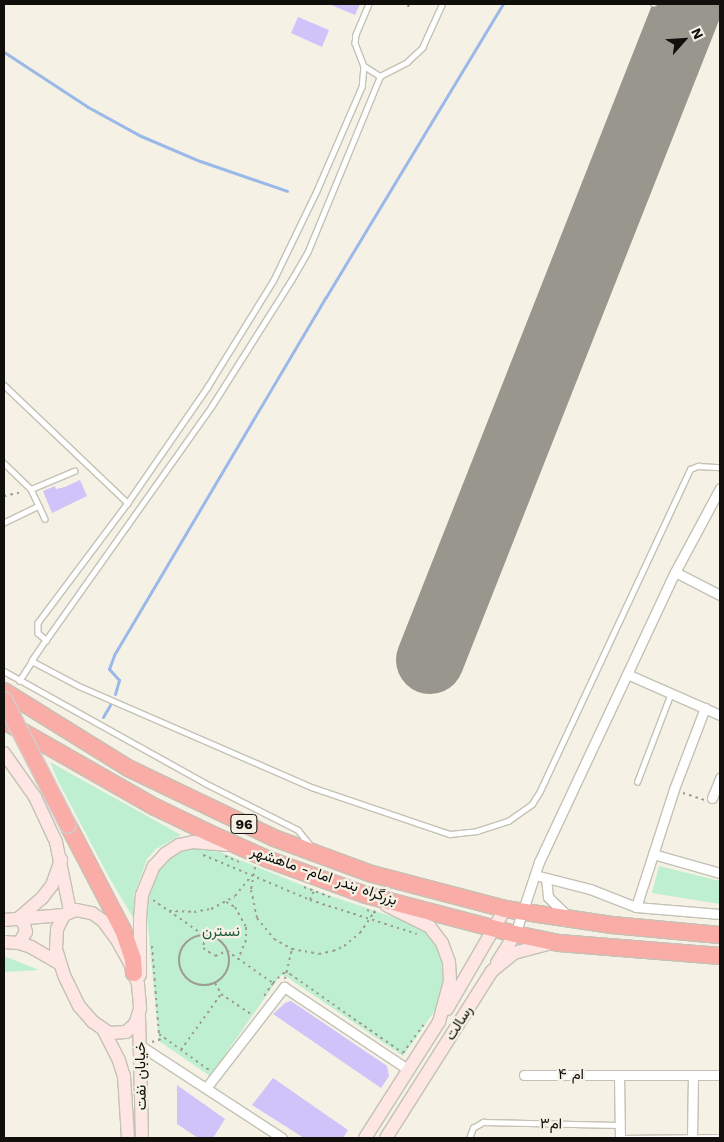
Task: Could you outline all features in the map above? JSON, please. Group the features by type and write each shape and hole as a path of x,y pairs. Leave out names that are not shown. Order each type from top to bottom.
{"highway":[{"name":"96","path":"4,691 128,768 274,838 372,874 522,911 612,925 720,935"},
{"path":"4,700 123,930 133,959 134,973"},
{"name":"بزرگراه بندر امام- ماهشهر","path":"4,720 155,807 261,856 373,898 493,928"},
{"name":"96","path":"493,928 559,942 720,956"}],"main road":[{"path":"4,752 45,816 61,860 67,913 58,924 56,934 60,964 79,1006 104,1031 114,1034 126,1032 136,1024 139,1014"},
{"name":"خیابان نفت","path":"142,1138 139,1014 141,902 147,880 154,866 165,854 180,845 193,842 213,842 243,848"},
{"path":"19,918 47,892 61,860"},
{"name":"رسالت","path":"373,898 430,927 442,943 449,962 450,981 439,1022"},
{"name":"رسالت","path":"365,1138 439,1022 506,908"},
{"path":"4,920 87,911 103,921 120,942 134,973 140,995"},
{"path":"19,918 24,924 26,932 19,943"},
{"path":"492,971 515,934"},
{"path":"4,942 19,943 45,954 60,964"},
{"name":"رسالت","path":"386,1138 492,971 514,953 545,943 559,942"},
{"name":"خیابان نفت","path":"104,1031 119,1061 124,1076 128,1138"}],"street":[{"path":"515,934 535,875 675,572 720,488"},
{"path":"675,572 720,595"},
{"path":"628,674 720,715"},
{"path":"636,907 674,789 705,708"},
{"path":"712,798 720,778"},
{"path":"653,854 720,873"},
{"path":"535,875 590,889 636,907 720,914"},
{"path":"546,878 548,897 572,919"},
{"path":"206,1088 284,987 409,1070"},
{"path":"141,1046 282,1138"},
{"name":"ام ۴","path":"524,1075 720,1075"},
{"path":"619,1075 620,1138"},
{"path":"692,1138 693,1075"}],"lane":[{"path":"46,640 40,636 37,630 38,623 128,503 208,387 274,280 313,200 362,87 364,66 355,43 356,35 369,4"},
{"path":"19,682 46,640 211,407 292,279 308,251 380,76 407,62 422,48 442,4"},
{"path":"364,66 380,76"},
{"path":"4,385 128,503"},
{"path":"4,463 31,489 45,519"},
{"path":"32,661 79,686 311,787 450,834 478,832 508,821 532,804 690,468 720,467"},
{"path":"31,489 74,471"},
{"path":"4,522 39,506"},
{"path":"4,671 19,682 205,783 298,830 318,855"},
{"path":"637,782 671,693"},
{"name":"ام۳","path":"469,1138 473,1128 483,1122 619,1125"},
{"path":"620,1138 720,1137"}],"path":[{"path":"4,496 31,489"},
{"path":"674,789 702,801 712,798"},
{"path":"201,854 310,900 417,934"},
{"path":"169,911 194,912 211,909 226,902 235,896 252,875 261,856"},
{"path":"252,875 251,890 257,918 274,939 292,949 319,954 333,951 354,939 370,920 373,898"},
{"path":"151,907 151,899 205,936 218,940 227,951 273,983"},
{"path":"226,902 235,907 246,928 246,940 238,959"},
{"path":"205,936 203,948 215,956 227,951"},
{"path":"205,936 193,938 186,943 179,958 180,967 184,975 198,985 215,983 227,971 229,962 227,951"},
{"path":"152,940 159,1034 211,1071"},
{"path":"284,987 285,973 292,949"},
{"path":"262,999 279,975 285,973"},
{"path":"285,973 403,1053 425,1021"},
{"path":"215,983 221,994 251,1014"},
{"path":"181,1050 221,994"}],"green space":[{"path":"50,762 181,835 156,849 147,859 134,895 135,921 110,879 58,781"},
{"name":"نسترن","path":"196,848 220,852 319,892 408,922 421,929 436,943 442,960 443,981 438,1006 403,1056 284,975 280,976 210,1076 159,1041 147,916 149,897 153,880 161,867 174,854 185,849"},
{"path":"659,866 720,881 720,904 652,893"},
{"path":"4,956 39,970 4,972"}],"building":[{"path":"329,4 360,4 355,15"},
{"path":"298,17 329,30 322,47 291,33"},
{"path":"80,480 87,496 52,513 43,491 55,486 56,489 65,487"},
{"path":"291,1001 387,1066 389,1076 381,1088 273,1014 285,1003"},
{"path":"273,1078 348,1130 343,1138 304,1138 252,1105"},
{"path":"177,1085 225,1119 213,1138 198,1138 177,1124"}],"waterway":[{"path":"115,694 119,680 109,669 114,655 326,297 503,4"},
{"path":"4,52 88,107 141,136 200,161 287,191"},
{"path":"103,717 110,705"}],"runway":[{"path":"430,660 689,4"}]}
